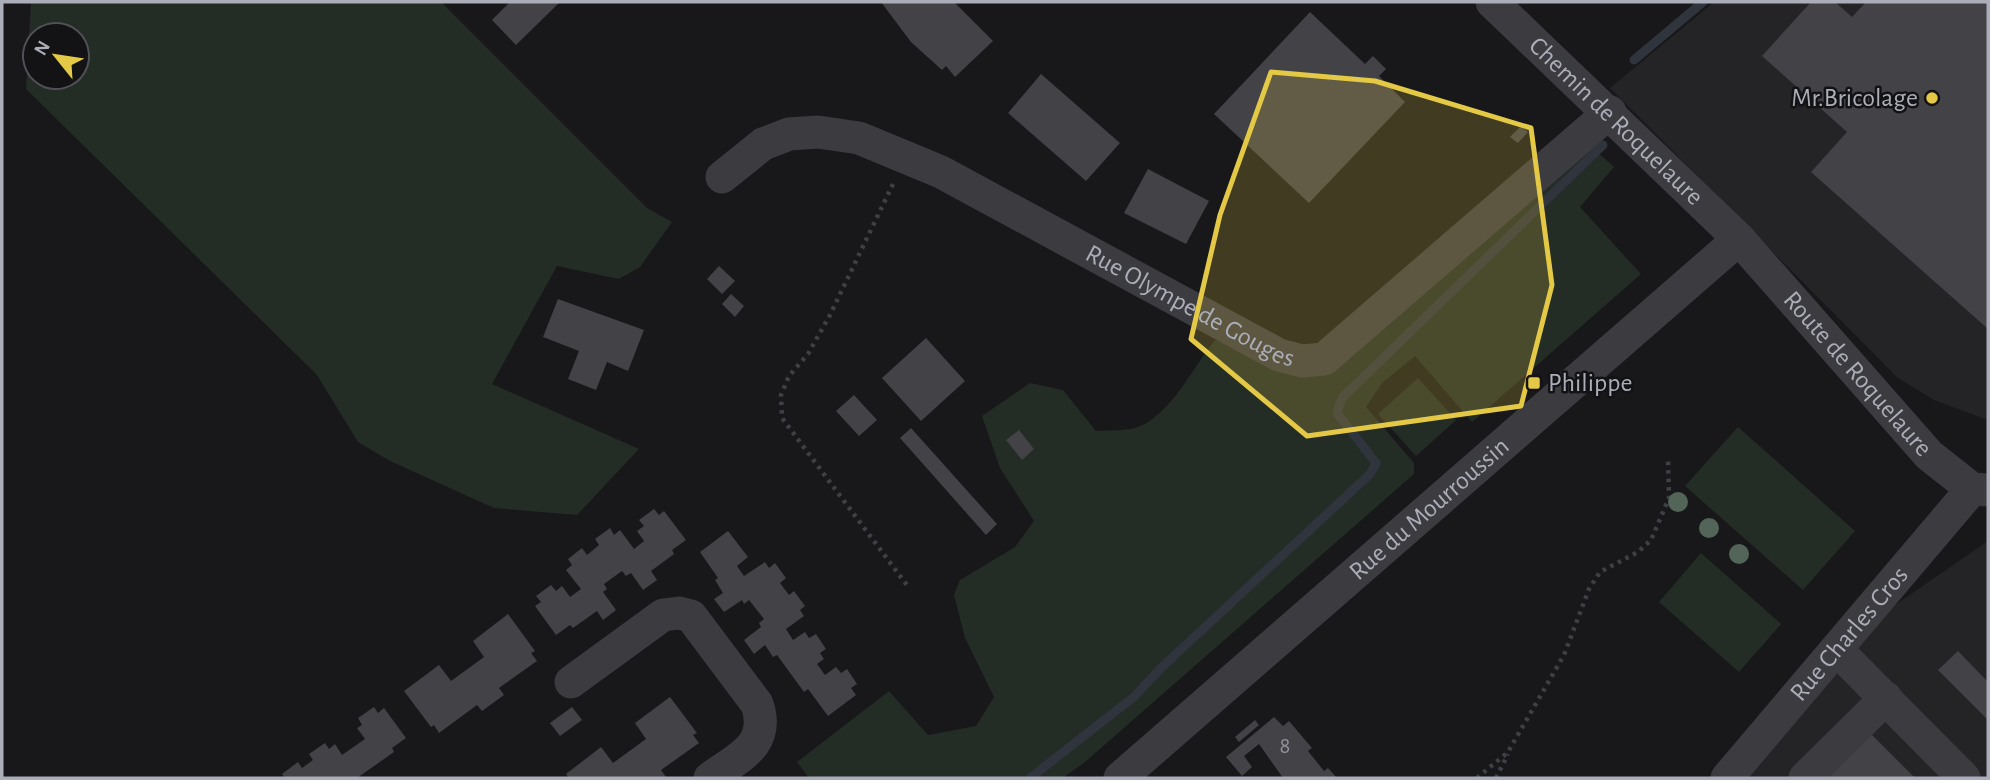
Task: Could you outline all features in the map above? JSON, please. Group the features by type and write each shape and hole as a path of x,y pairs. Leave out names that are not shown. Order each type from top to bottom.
{"street":[{"name":"Chemin de Roquelaure","path":"1492,2 1610,112 1739,239"},
{"name":"Rue Olympe de Gouges","path":"722,177 763,144 789,134 818,132 859,138 965,185 1279,355 1302,361 1324,359 1610,112"},
{"name":"Route de Roquelaure","path":"1739,239 1929,455 1980,489"},
{"name":"Rue du Mourroussin","path":"1120,778 1739,239"},
{"name":"Rue Charles Cros","path":"1727,778 1980,489"},
{"path":"571,682 663,615 679,612 691,616 757,704 762,719 761,733 751,748 710,778"},
{"path":"1837,650 1964,778"},
{"path":"1805,778 1886,698"}],"path":[{"path":"905,157 830,315 808,354 789,376 781,395 782,418 909,588"},
{"path":"1496,778 1564,655 1589,589 1600,572 1638,552 1651,540 1669,498 1668,459"},
{"path":"1477,778 1508,752"}],"highlighted area":[{"path":"1271,72 1375,81 1531,128 1552,285 1521,406 1307,436 1191,339 1220,215"}],"shaded area":[{"path":"31,2 441,2 647,208 672,222 640,267 619,279 557,266 492,384 639,449 577,515 494,508 390,461 358,442 317,375 28,91 91,91 91,21 30,21"},
{"path":"1714,2 1988,2 1988,420 1934,400 1898,378 1610,88"},
{"path":"1586,142 1614,167 1580,207 1641,274 1472,422 1415,356 1382,383 1366,407 1414,463 1414,474 1085,762 1063,778 809,778 797,762 889,691 928,735 976,726 994,697 965,638 954,595 960,580 1015,547 1034,521 1000,468 982,416 1030,383 1063,390 1096,431 1135,428 1160,413 1171,401 1221,333 1304,373"},
{"path":"1418,378 1456,420 1416,456 1378,414"},
{"path":"1738,427 1855,531 1803,590 1685,486"},
{"path":"1988,541 1988,778 1747,778 1895,605"},
{"path":"1701,553 1781,624 1739,672 1659,602"}],"building":[{"path":"510,2 560,2 516,45 492,20"},
{"path":"881,2 954,2 993,41 955,77 946,66 942,70 911,42"},
{"path":"1811,2 1835,2 1852,17 1866,2 1988,2 1988,329 1811,172 1847,132 1762,56"},
{"path":"1310,12 1365,64 1373,56 1386,69 1379,76 1405,102 1309,203 1214,114"},
{"path":"1041,74 1120,143 1086,181 1008,113"},
{"path":"1521,126 1528,132 1518,143 1510,137"},
{"path":"1148,169 1209,201 1186,244 1124,213"},
{"path":"719,266 735,281 722,294 707,279"},
{"path":"731,294 744,306 735,317 722,304"},
{"path":"558,299 644,330 628,371 607,362 596,390 568,379 579,351 543,337"},
{"path":"926,338 965,381 921,421 882,378"},
{"path":"854,395 877,420 859,436 836,411"},
{"path":"911,428 997,524 986,535 900,438"},
{"path":"1019,430 1034,449 1022,460 1006,440"},
{"path":"654,509 659,515 664,511 686,540 672,550 674,554 651,571 657,580 643,590 631,573 626,576 622,571 604,584 607,589 603,592 616,610 603,620 597,611 573,628 570,625 556,635 535,606 541,602 536,596 551,585 556,591 562,586 570,597 581,589 566,570 572,565 568,559 582,548 587,555 599,545 595,539 610,528 614,535 620,530 634,549 644,541 637,531 644,526 639,520"},
{"path":"728,531 748,557 737,566 744,576 765,562 769,568 775,563 786,578 780,583 789,595 794,591 805,606 800,610 804,616 786,629 793,640 805,632 809,638 816,634 826,649 820,653 824,659 817,664 825,675 836,667 841,673 847,669 857,684 851,688 856,695 828,716 808,689 804,692 777,655 773,657 765,645 754,654 744,640 761,627 759,623 764,619 749,600 744,604 742,600 724,612 714,599 723,593 715,580 718,578 700,552"},
{"path":"508,614 535,651 531,653 537,661 499,688 504,695 482,711 477,705 439,733 434,725 431,727 404,691 439,665 451,681 484,657 473,641"},
{"path":"1958,651 1988,682 1988,720 1938,670"},
{"path":"670,697 697,733 693,735 699,743 661,770 666,777 569,778 566,774 601,747 613,763 646,739 635,723"},
{"path":"374,707 378,713 384,708 406,738 392,748 394,752 357,778 285,778 282,774 298,762 302,768 313,760 309,754 325,743 329,749 335,744 342,755 365,739 357,728 362,725 358,718"},
{"path":"572,707 582,720 560,736 550,723"},
{"path":"1274,717 1283,726 1289,721 1312,748 1308,751 1324,771 1328,768 1337,778 1283,778 1259,744 1244,756 1252,767 1242,776 1226,757"},
{"path":"1255,720 1259,725 1239,742 1235,737"},
{"path":"1868,731 1915,778 1821,778"}],"waterway":[{"path":"1634,60 1703,2"},
{"path":"1030,778 1135,696 1161,668 1370,474 1376,463 1337,413 1342,398 1603,145"}],"place":[{"name":"Mr.Bricolage","path":"1932,98"},
{"name":"Philippe","path":"1534,383"}]}
